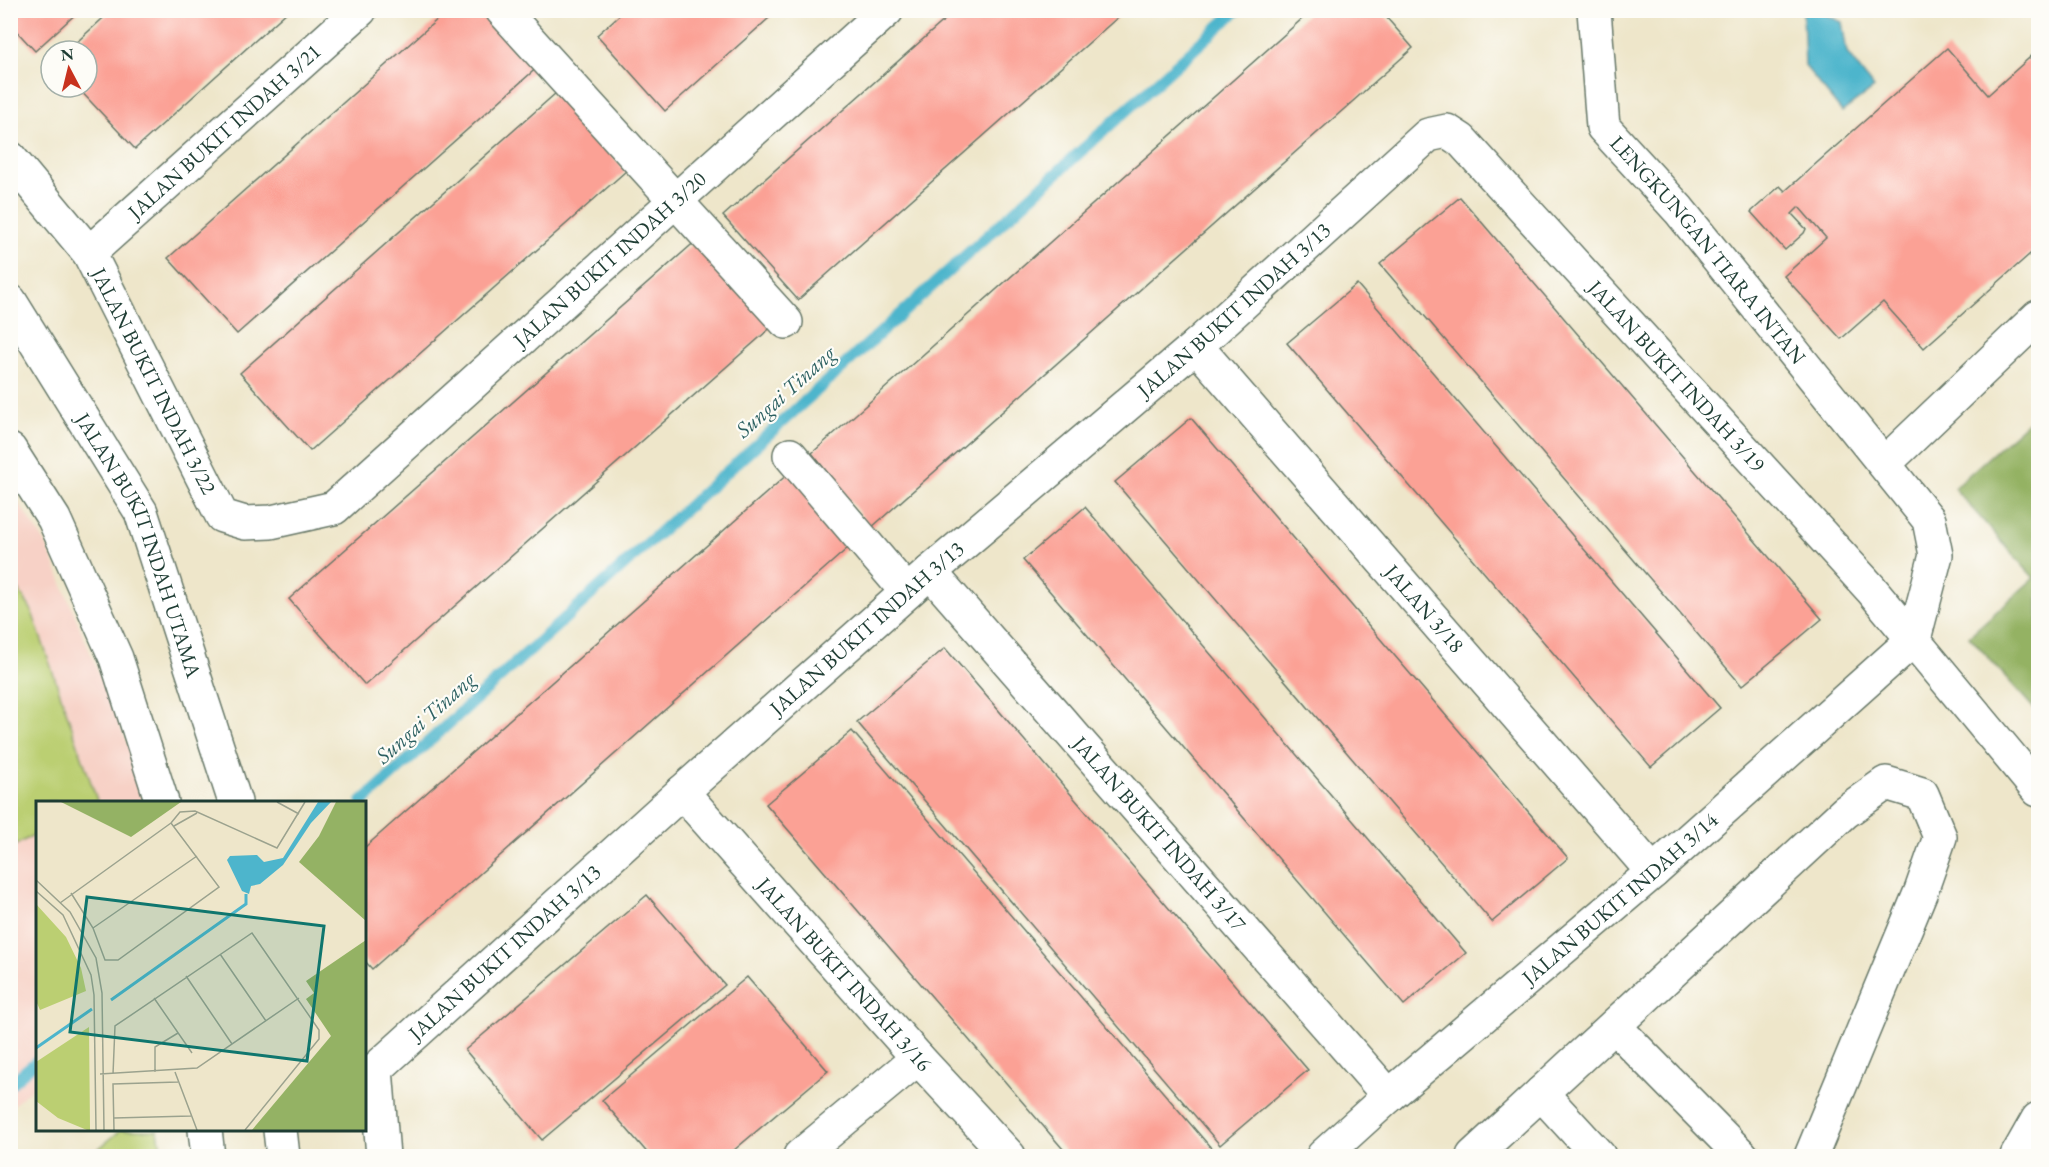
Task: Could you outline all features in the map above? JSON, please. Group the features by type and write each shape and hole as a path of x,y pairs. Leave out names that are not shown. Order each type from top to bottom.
{"street":[{"name":"JALAN BUKIT INDAH 3/21","path":"89,253 360,10"},
{"path":"502,10 786,322"},
{"name":"JALAN BUKIT INDAH 3/20","path":"334,508 887,10"},
{"name":"LENGKUNGAN TIARA INTAN","path":"1594,10 1603,127 1679,210 1929,520 1936,555 1914,639"},
{"name":"JALAN BUKIT INDAH 3/19","path":"1428,135 1447,131 1461,140 1855,572 1914,639 2038,790"},
{"name":"JALAN BUKIT INDAH 3/13","path":"383,1156 376,1070 682,792 918,582 1196,346 1428,135"},
{"name":"JALAN BUKIT INDAH 3/22","path":"10,158 89,253 222,516 245,523 271,522 334,508"},
{"name":"JALAN BUKIT INDAH UTAMA","path":"10,301 141,512 235,801"},
{"path":"1885,463 2038,317"},
{"name":"JALAN 3/18","path":"1196,346 1653,872"},
{"path":"10,450 54,519 116,658 162,801"},
{"name":"JALAN BUKIT INDAH 3/17","path":"790,455 918,582 1389,1096"},
{"name":"JALAN BUKIT INDAH 3/14","path":"1323,1156 1389,1096 1653,872 1914,639"},
{"path":"1473,1156 1845,812 1886,783 1922,794 1940,837 1921,891 1811,1156"},
{"name":"JALAN BUKIT INDAH 3/16","path":"682,792 918,1058 1009,1156"},
{"path":"1614,1026 1742,1156"},
{"path":"800,1156 918,1058"},
{"path":"1541,1094 1599,1156"},
{"path":"2017,1156 2038,1119"},
{"path":"205,1131 208,1156"},
{"path":"280,1131 283,1156"}],"shaded area":[{"path":"10,490 46,544 135,763 143,801 36,801 36,1085 11,1107"}],"green space":[{"path":"2038,413 2038,713 1969,636 2034,578 1954,488"},
{"path":"11,578 31,609 97,800 36,801 36,834 11,848"},
{"path":"120,1131 158,1131 162,1156 90,1156"}],"water":[{"path":"1803,11 1825,11 1826,15 1842,22 1847,53 1874,88 1842,112 1805,66"}],"building":[{"path":"10,10 80,10 48,39 39,39 39,47 35,51 10,24"},
{"path":"112,10 289,10 135,149 88,99 99,99 99,39 80,39"},
{"path":"448,10 492,10 540,65 237,334 168,258"},
{"path":"625,10 778,10 665,111 597,35"},
{"path":"956,10 1126,10 798,300 723,216"},
{"path":"1312,10 1380,10 1413,48 871,528 812,453"},
{"path":"1947,48 1988,95 2037,51 2038,53 2038,247 1924,348 1883,302 1841,339 1784,276 1826,238 1799,207 1792,214 1806,229 1785,250 1751,212 1780,186 1785,191"},
{"path":"556,93 626,171 310,451 240,373"},
{"path":"1460,197 1822,619 1742,686 1380,264"},
{"path":"698,239 775,324 365,685 289,599"},
{"path":"1357,284 1720,708 1651,767 1287,343"},
{"path":"1191,418 1568,858 1492,922 1115,482"},
{"path":"790,472 849,547 372,969 366,962 366,846"},
{"path":"1085,507 1466,953 1404,1005 1023,560"},
{"path":"945,648 1308,1070 1220,1145 857,722"},
{"path":"852,731 1218,1156 1069,1156 766,804"},
{"path":"647,895 725,985 542,1140 465,1050"},
{"path":"747,977 828,1071 727,1156 650,1156 602,1100"}],"waterway":[{"name":"Sungai Tinang","path":"363,801 1237,10"},
{"name":"Sungai Tinang","path":"10,1084 36,1062"}]}
